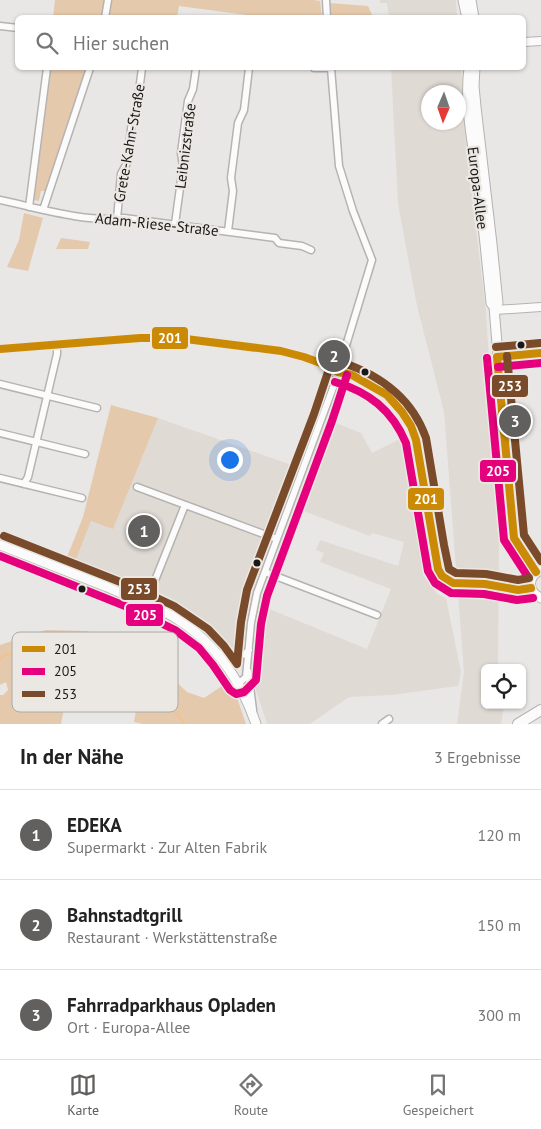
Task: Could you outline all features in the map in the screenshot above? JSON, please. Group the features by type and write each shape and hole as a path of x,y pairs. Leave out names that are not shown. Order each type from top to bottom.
{"main road":[{"path":"463,0 466,15"},
{"path":"471,0 474,15"},
{"name":"Europa-Allee","path":"469,70 467,87 491,304 494,309 498,374 513,532 518,546 539,571"},
{"name":"Europa-Allee","path":"475,70 476,107 498,303 494,309"},
{"path":"0,545 146,603 186,625 216,652 238,684 255,721"},
{"path":"539,571 532,577 531,588 536,596 541,598"},
{"path":"518,724 541,710"}],"street":[{"path":"106,15 108,0"},
{"path":"326,0 327,15"},
{"path":"0,26 15,28"},
{"path":"526,42 541,41"},
{"path":"29,206 48,70"},
{"path":"43,210 89,70"},
{"name":"Grete-Kahn-Straße","path":"117,219 122,174 127,163 132,121 137,107 142,70"},
{"name":"Leibnizstraße","path":"175,224 183,166 181,153 183,136 188,101 193,89 196,70"},
{"path":"228,231 238,123 244,110 250,70"},
{"path":"255,721 248,670 254,606 323,417 372,260 353,210 340,166 331,70"},
{"name":"Adam-Riese-Straße","path":"0,200 43,210 104,219 124,218 275,238 278,243 302,246 310,250"},
{"path":"494,309 541,306"},
{"path":"0,349 140,338 178,338 281,351 312,360 338,372 352,375 387,395 411,426 416,440 438,569 442,576 454,583 485,584 518,590 531,588"},
{"path":"24,484 28,477 57,354 57,345"},
{"path":"0,384 97,408"},
{"path":"0,433 85,454"},
{"path":"0,478 82,498"},
{"path":"137,487 277,539"},
{"path":"146,603 185,505"},
{"path":"265,572 377,615"},
{"path":"216,652 238,657 249,650"},
{"path":"238,684 246,677 248,670"},
{"path":"382,724 390,719"}],"shaded area":[{"path":"55,0 314,0 320,1 322,15 247,15 179,6 177,15 53,15"},
{"path":"380,0 456,0 457,15 389,15 387,3 380,3"},
{"path":"329,3 368,6 372,15 330,15"},
{"path":"51,70 86,70 46,191 41,191 39,201 34,200"},
{"path":"391,70 461,70 462,85 421,85 421,130 466,130 486,312 499,544 498,664 481,664 481,709 504,709 501,724 457,724 464,672 444,412 417,306 398,204"},
{"path":"24,213 43,218 28,271 7,267 19,240"},
{"path":"61,238 90,242 88,249 56,249"},
{"path":"111,405 158,418 113,529 91,521 74,565 65,562 83,517"},
{"path":"158,418 300,468 251,600 246,624 244,650 226,646 185,613 152,596 74,565 91,521 113,528"},
{"path":"331,421 361,433 372,453 402,438 406,442 413,478 423,575 437,594 446,598 461,672 458,686 392,695 349,697 310,724 267,724 254,684 257,632 262,606 367,649 391,589 320,562 324,553 316,550 320,540 398,566 404,542 372,533 370,536 298,509"},
{"path":"46,630 89,632 40,632"},
{"path":"12,641 12,712 63,712 61,724 0,724 0,695 3,695 8,690 6,682 0,685 0,645"},
{"path":"228,682 237,698 246,724 143,724 134,722 136,712 178,712 178,683 187,692 204,698"}],"waterway":[{"path":"0,660 5,655 12,654"},
{"path":"174,712 182,719 184,724"}],"transit line":[{"name":"201","path":"0,349 140,338 178,338 281,351 304,357 326,365 338,372 352,375 387,395 411,426 416,440 438,569 442,576 453,583 485,584 518,590 531,588"},
{"name":"253","path":"496,347 540,343"},
{"name":"201","path":"497,357 541,353"},
{"name":"253","path":"507,356 524,535 541,561"},
{"name":"201","path":"497,357 514,538 536,572"},
{"name":"205","path":"487,358 504,540 528,577"},
{"name":"253","path":"341,362 369,374 393,390 412,411 420,424 426,438 449,569 456,573 486,574 518,580 529,578"},
{"name":"205","path":"498,367 541,363"},
{"name":"253","path":"4,536 138,589 174,606 208,629 237,664 241,622 247,590 314,414 329,369"},
{"name":"205","path":"178,632 199,648 230,690 236,694 244,692 256,680 261,624 267,596 332,421 347,375"},
{"name":"205","path":"335,382 358,391 378,404 394,421 406,443 428,571 435,583 451,593 484,594 517,600 533,598"},
{"name":"205","path":"0,556 130,608 178,632"}],"place":[{"name":"Bahnstadtgrill","path":"334,356"},
{"name":"Fahrradparkhaus Opladen","path":"515,421"},
{"name":"EDEKA","path":"144,531"}]}
